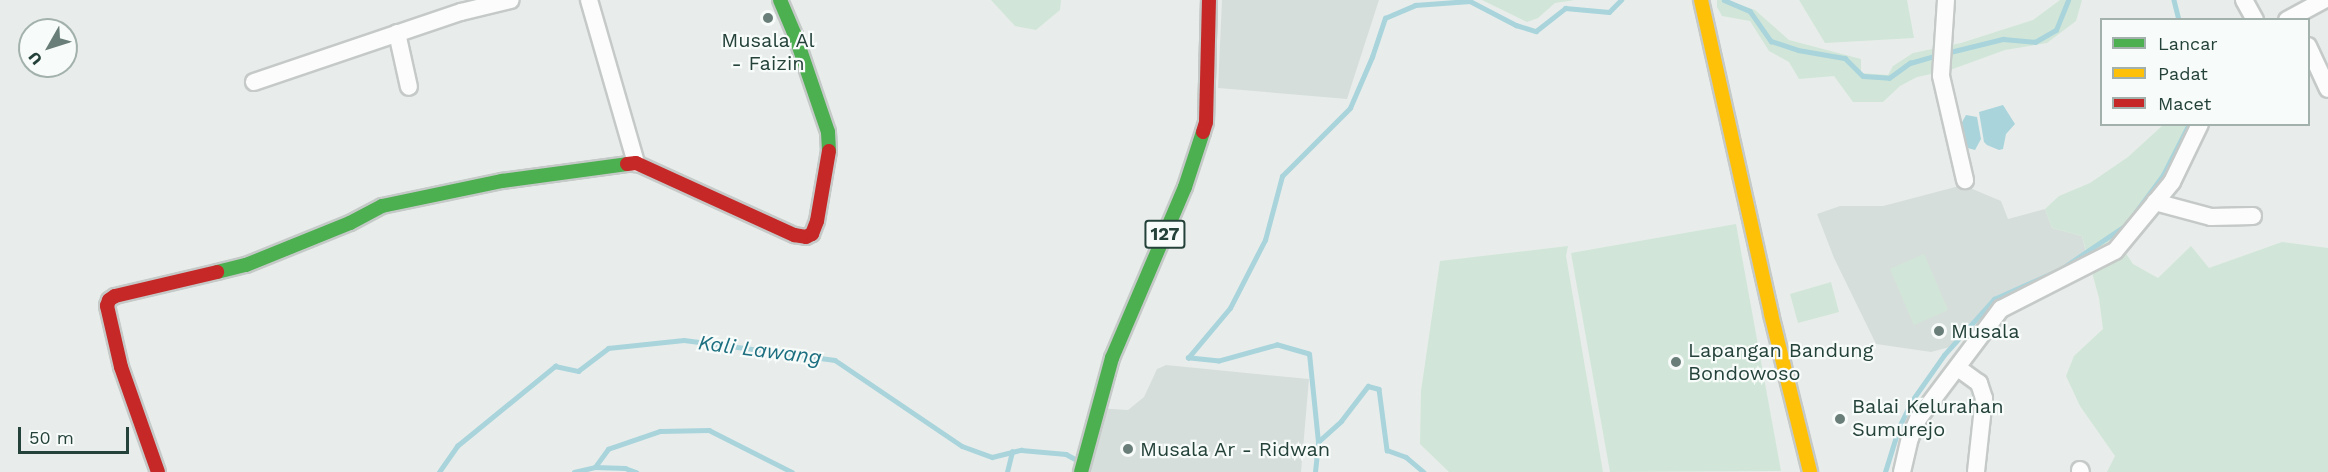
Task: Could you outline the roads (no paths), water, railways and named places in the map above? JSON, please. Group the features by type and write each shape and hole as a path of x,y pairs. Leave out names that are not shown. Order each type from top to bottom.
{"street":[{"path":"254,82 461,12 512,0"},
{"path":"589,0 636,163"},
{"path":"158,472 121,367 107,306 115,296 246,265 350,223 382,206 502,181 636,163 794,235 806,237 812,234 817,221 829,160 828,132 795,35 780,0"},
{"name":"127","path":"1082,466 1112,358 1185,187 1206,122 1209,0"},
{"path":"1946,0 1941,46 1941,76 1965,180"},
{"path":"2244,0 2254,18"},
{"path":"2292,18 2324,0"},
{"path":"1702,5 1773,322 1810,472"},
{"path":"397,33 410,87"},
{"path":"2310,50 2328,89"},
{"path":"1902,472 1910,438 1918,419 2001,309 2115,251 2172,182 2199,126"},
{"path":"2155,202 2211,217 2253,216"},
{"path":"1958,368 1980,384 1984,398 1976,472"}],"water":[{"path":"2003,105 2015,124 2006,134 2003,149 1999,150 1984,142 1979,112"},
{"path":"1966,115 1977,117 1981,139 1975,150 1964,147 1961,124"}],"waterway":[{"path":"1318,442 1309,354 1277,345 1219,361 1188,358 1230,308 1265,240 1282,176 1350,108 1372,57 1385,18 1415,5 1470,1 1516,25 1536,31 1565,8 1609,12 1621,0"},
{"path":"1724,0 1750,11 1771,41 1798,50 1845,58 1863,76 1889,78 1910,63 1938,55"},
{"path":"1946,53 2003,39 2035,42 2056,30 2068,0"},
{"path":"2174,0 2178,18"},
{"path":"1885,472 1899,427 1911,402 1944,355 1994,299 2061,269 2126,225 2163,175 2188,126"},
{"name":"Kali Lawang","path":"439,472 457,446 555,366 578,371 608,348 684,340 835,360 962,446 992,457 1021,450 1066,454 1075,459"},
{"name":"Kali Lawang","path":"1315,472 1318,442 1341,421 1368,386 1379,389 1387,450 1406,457 1424,472"},
{"path":"595,467 608,449 660,431 709,430 792,472"},
{"path":"1007,472 1012,452"},
{"path":"574,472 595,467 625,468 636,472"}],"place":[{"name":"Musala Al - Faizin","path":"768,18"},
{"name":"Musala","path":"1939,331"},
{"name":"Lapangan Bandung Bondowoso","path":"1676,362"},
{"name":"Balai Kelurahan Sumurejo","path":"1840,419"},
{"name":"Musala Ar - Ridwan","path":"1128,449"}]}
